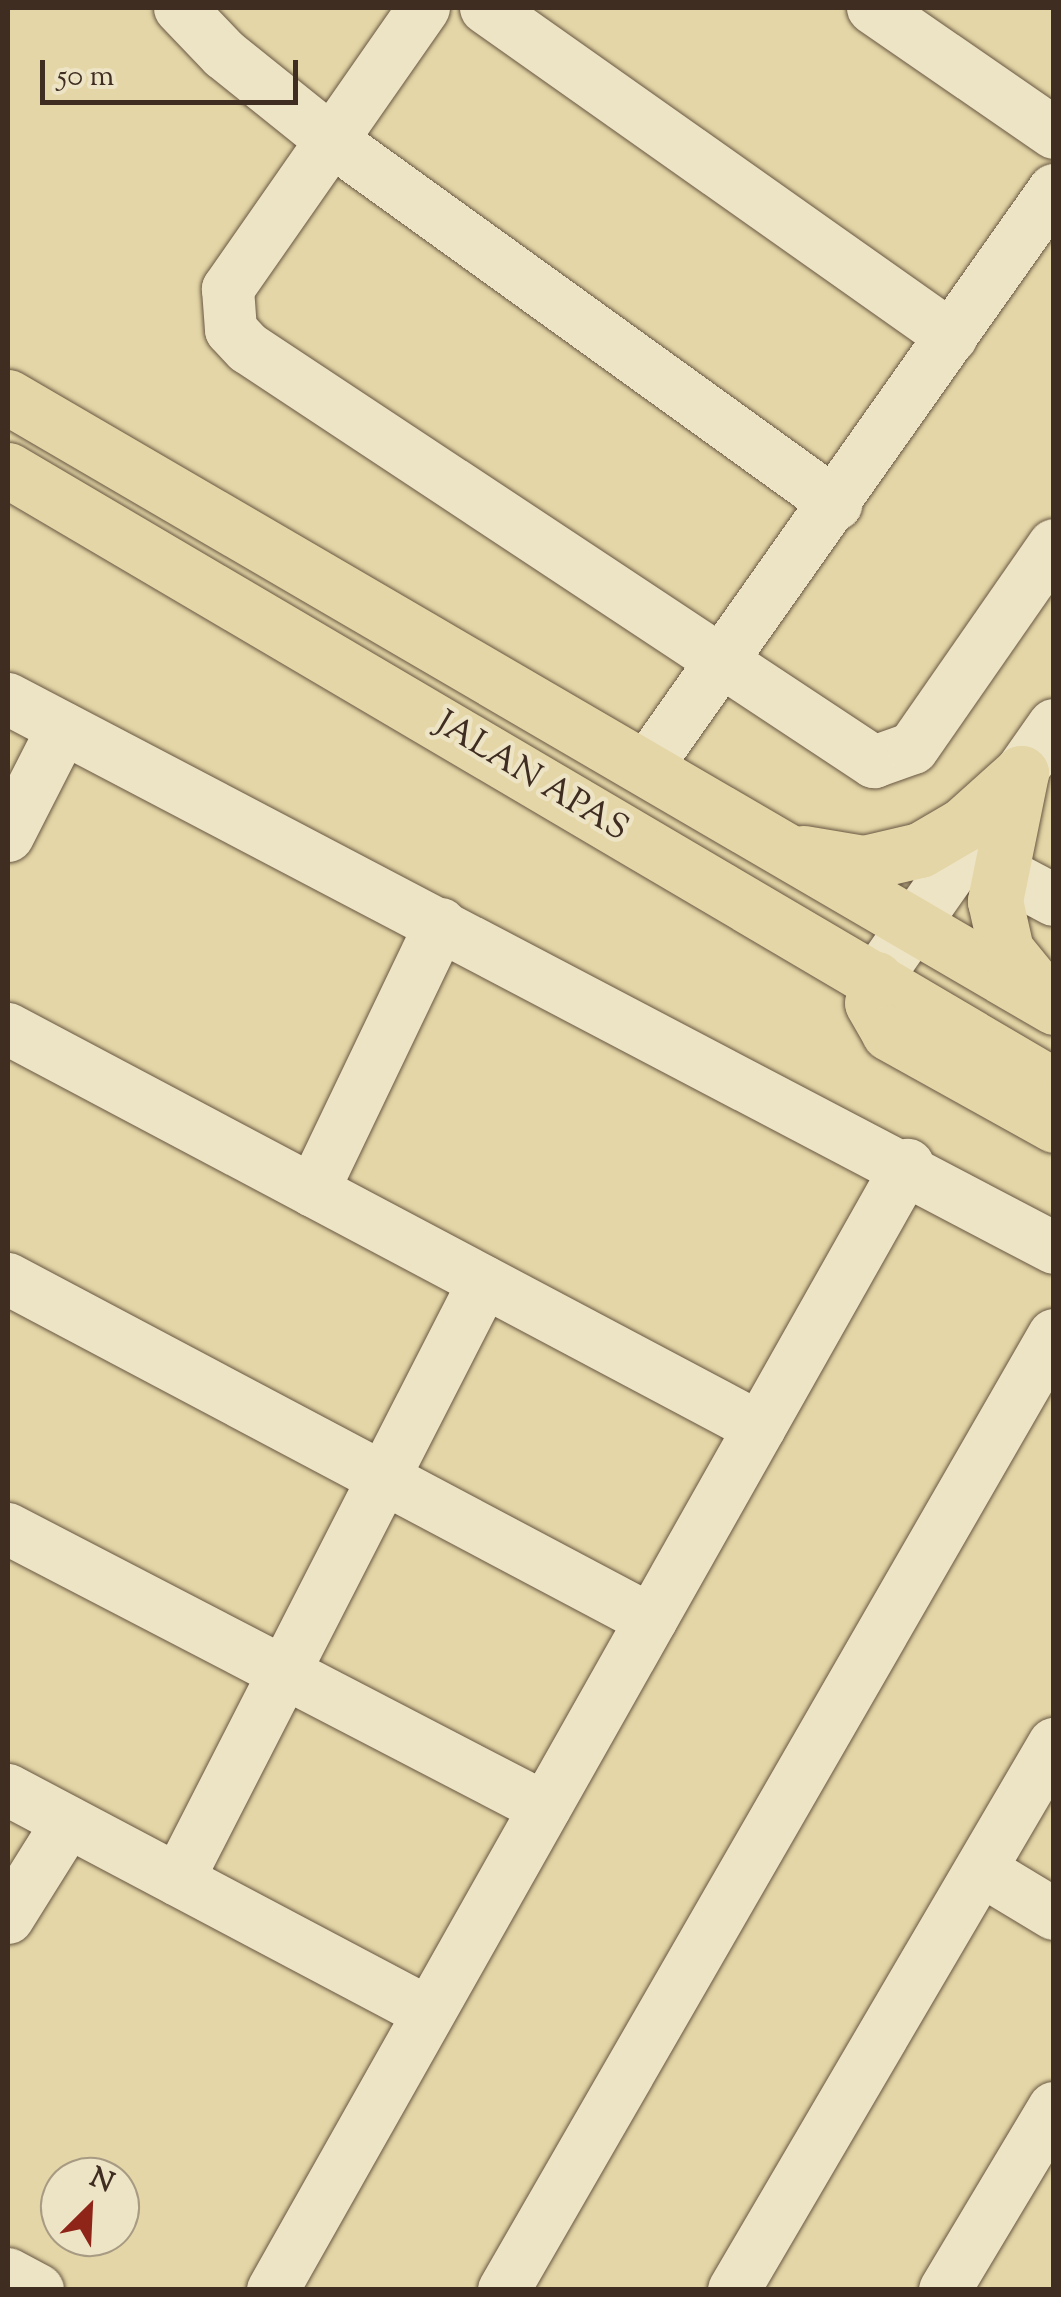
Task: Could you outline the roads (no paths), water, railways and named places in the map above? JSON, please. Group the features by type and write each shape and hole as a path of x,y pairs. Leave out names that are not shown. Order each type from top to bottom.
{"highway":[{"name":"JALAN APAS","path":"8,397 660,773 1054,1006"},
{"name":"JALAN APAS","path":"8,470 1054,1086"},
{"path":"378,612 612,777 628,805 614,828"},
{"path":"784,849 842,860 894,859 964,825 1020,773"},
{"path":"1020,773 995,902 1006,950 1054,1006"},
{"path":"876,980 872,1004 889,1033 1054,1125"}],"street":[{"path":"180,8 224,54 332,140 836,504"},
{"path":"424,8 254,249 225,308 248,348 858,758 902,758 1054,545"},
{"path":"486,8 952,337"},
{"path":"873,8 1054,133"},
{"path":"660,773 724,667 1054,190"},
{"path":"8,698 908,1165 1054,1248"},
{"path":"876,980 1054,725"},
{"path":"8,836 64,728"},
{"path":"999,870 1054,900"},
{"path":"313,1191 440,924"},
{"path":"8,1029 760,1428"},
{"path":"273,2290 908,1165"},
{"path":"8,1279 651,1620"},
{"path":"178,1880 484,1282"},
{"path":"504,2290 1054,1335"},
{"path":"8,1529 545,1808"},
{"path":"734,2290 1054,1744"},
{"path":"8,1790 429,2012"},
{"path":"8,1918 68,1822"},
{"path":"982,1870 1054,1914"},
{"path":"945,2290 1054,2108"},
{"path":"8,2274 38,2290"}]}
